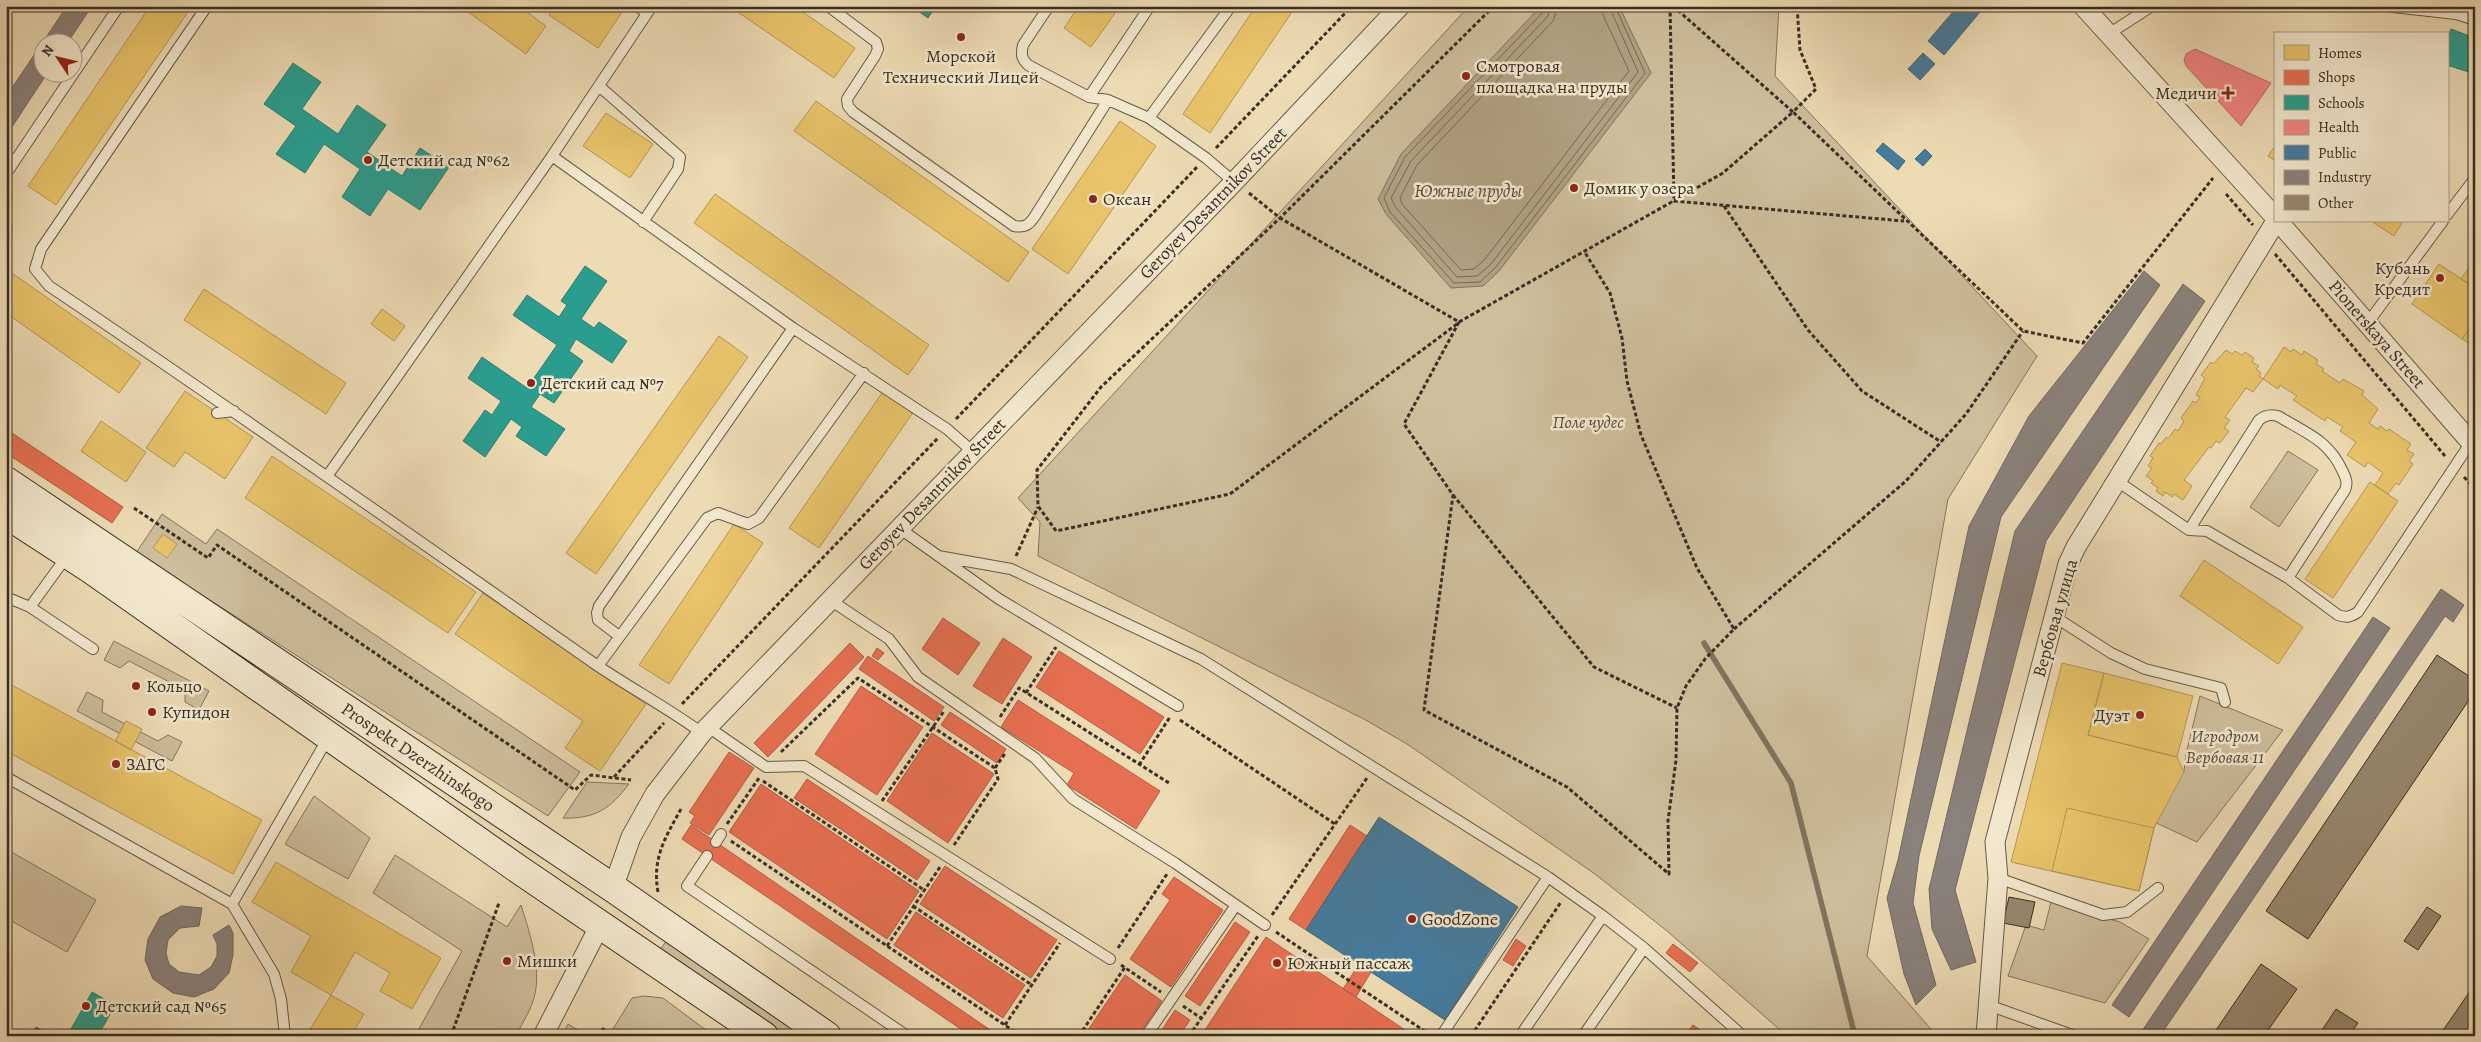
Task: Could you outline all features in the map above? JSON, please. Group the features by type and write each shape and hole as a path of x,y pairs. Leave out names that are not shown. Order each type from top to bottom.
{"street":[{"name":"Geroyev Desantnikov Street","path":"543,1036 600,925 631,837 656,794 705,730 972,451 1234,182 1400,6"},
{"path":"2083,6 2107,35 2274,216"},
{"name":"Вербовая улица","path":"1986,1036 1998,878 1995,842 2068,564 2076,547 2276,222"},
{"name":"Pionerskaya Street","path":"2278,222 2473,445"},
{"name":"Prospekt Dzerzhinskogo","path":"6,481 613,888 827,1036"},
{"name":"Prospekt Dzerzhinskogo","path":"6,514 330,735 600,925 764,1036"}],"lane":[{"path":"6,174 119,6"},
{"path":"207,6 41,249 35,269 49,286 328,475 598,666 766,767 804,766 874,812 1110,959"},
{"path":"328,475 552,156 650,10 637,6"},
{"path":"828,6 876,42 878,49 847,99 848,106 853,112 1014,226 1021,228 1028,225 1035,216 1108,100"},
{"path":"1049,6 1023,45 1021,52 1023,59 1028,65 1089,97 1108,100 1149,118 1206,158 1234,182"},
{"path":"1089,97 1150,6"},
{"path":"1149,118 1231,6"},
{"path":"2107,35 2152,6"},
{"path":"2384,6 2456,14 2475,20"},
{"path":"599,86 680,157 678,169 643,222"},
{"path":"552,156 793,328 947,429 972,451"},
{"path":"2448,214 2475,178"},
{"path":"2368,324 2442,222"},
{"path":"619,636 598,620 597,613 600,606 793,328"},
{"path":"598,666 707,518 718,513 748,524 759,518 864,373"},
{"path":"217,413 234,411"},
{"path":"2189,530 2259,420 2271,414 2278,416 2329,448 2337,458 2346,481 2344,490 2288,578"},
{"path":"2117,481 2189,530 2207,531 2288,578 2338,615 2345,618 2358,612 2453,466 2473,445"},
{"path":"899,528 999,599 1178,706"},
{"path":"30,607 68,555"},
{"path":"938,556 1011,569 1201,659 1548,877 1644,948 1743,1036"},
{"path":"6,596 30,607 93,649"},
{"path":"830,600 889,639 918,677 1035,758 1073,799 1175,863 1265,925"},
{"path":"2055,617 2111,653 2145,669 2221,688 2225,702"},
{"path":"232,904 309,767 330,735"},
{"path":"6,777 232,904 274,974 282,999 286,1036"},
{"path":"707,856 687,886 907,1036"},
{"path":"1441,1036 1548,877"},
{"path":"1998,878 2103,914 2127,912 2158,888"},
{"path":"1146,1036 1236,905"},
{"path":"1520,1036 1603,916"},
{"path":"1583,1036 1644,948"},
{"path":"1988,1005 2075,1036"}],"path":[{"path":"614,778 674,712 1352,6"},
{"path":"1011,569 1038,506 1038,470 1102,387 1280,218 1494,6"},
{"path":"1671,6 1793,112 1905,221 2023,331 2082,343 2213,178"},
{"path":"1671,6 1674,201"},
{"path":"1038,506 1056,531 1230,494 1459,322 1723,173 1793,112 1816,89 1800,50 1797,6"},
{"path":"1234,182 1280,218 1459,322"},
{"path":"1674,201 1905,221"},
{"path":"1724,205 1808,330 1862,391 1941,442"},
{"path":"1584,251 1610,293 1622,338 1627,381 1641,435 1697,568 1734,629"},
{"path":"2277,256 2453,466 2475,489"},
{"path":"1459,322 1404,424 1453,494 1594,667 1677,708"},
{"path":"1453,494 1424,710 1567,787 1669,874 1668,821 1676,760 1677,708 1686,686 1705,659 1734,629 1906,481 1966,414 2023,331"},
{"path":"134,508 208,558 217,544 575,790 591,775 631,780"},
{"path":"1026,693 1062,637"},
{"path":"995,768 858,678 766,767 718,838 1020,1036"},
{"path":"993,728 1020,688 1169,783"},
{"path":"874,812 951,700"},
{"path":"1139,765 1178,706"},
{"path":"1172,715 1335,824"},
{"path":"1190,1036 1374,767"},
{"path":"758,778 924,890"},
{"path":"659,898 654,874 661,845 681,809"},
{"path":"1175,863 1110,959 1201,1018"},
{"path":"1471,1036 1568,892"},
{"path":"451,1036 499,903"},
{"path":"913,906 1032,985"},
{"path":"1265,925 1432,1036"},
{"path":"1005,1025 1067,933"},
{"path":"1079,1036 1125,967"},
{"path":"599,1036 603,1029 614,1036"},
{"path":"950,1036 954,1030"}],"green space":[{"name":"Поле чудес","path":"1469,6 1779,6 1775,76 2037,356 1948,499 1867,956 1937,1036 1787,1036 1667,931 1595,874 1407,744 1364,719 1038,556 1040,522 1018,498"},
{"path":"2288,451 2318,470 2279,527 2250,507"},
{"path":"162,514 206,544 217,529 580,772 548,816 136,553"},
{"path":"114,641 209,691 199,710 185,702 185,690 129,661 120,668 104,660"},
{"path":"87,692 103,700 102,712 158,741 168,735 182,742 172,761 77,711"},
{"name":"Игродром Вербовая 11","path":"2200,696 2283,730 2197,842 2150,820 2184,771 2186,754"},
{"path":"587,782 629,784 615,800 601,811 584,817 563,818"},
{"path":"314,796 370,838 348,879 285,844"},
{"path":"6,849 96,900 67,952 6,918"},
{"path":"395,855 507,927 521,905 534,954 537,980 529,1012 516,1036 415,1036 462,951 373,893"},
{"path":"2051,902 2120,922 2149,939 2105,1003 2008,976 2026,925 2044,930"},
{"path":"667,940 807,1036 784,1036 660,950"},
{"path":"644,996 663,998 714,1036 625,1036 613,1029 632,998"},
{"path":"568,1024 588,1036 562,1036"}],"water":[{"name":"Южные пруды","path":"1541,6 1619,6 1651,73 1499,271 1483,286 1451,288 1386,214 1378,199 1401,154"}],"building: Homes":[{"path":"150,6 192,6 56,205 28,186"},
{"path":"460,6 519,6 546,26 526,54"},
{"path":"554,6 614,6 622,12 598,48 549,15"},
{"path":"729,6 794,6 855,48 834,78"},
{"path":"1079,6 1120,6 1091,47 1064,28"},
{"path":"1256,6 1296,6 1210,133 1183,114"},
{"path":"816,101 1029,252 1008,282 794,131"},
{"path":"606,113 653,144 630,178 583,146"},
{"name":"Океан","path":"1120,121 1156,146 1068,274 1032,249"},
{"path":"2274,147 2274,160 2268,156"},
{"path":"715,194 929,345 908,375 694,223"},
{"path":"2373,222 2402,222 2394,236"},
{"path":"2475,259 2475,288 2461,279"},
{"path":"2439,264 2475,288 2475,321 2462,339 2412,304"},
{"path":"6,269 141,363 119,393 6,313"},
{"path":"204,289 346,383 326,414 184,320"},
{"path":"382,309 405,326 394,341 371,324"},
{"path":"2475,321 2475,347 2462,339"},
{"path":"719,336 748,357 596,574 566,553"},
{"path":"2284,347 2291,352 2293,349 2302,355 2304,351 2318,360 2316,364 2324,369 2322,371 2340,383 2343,379 2364,391 2362,395 2378,409 2369,423 2378,429 2380,426 2387,431 2389,429 2411,444 2407,450 2414,454 2409,461 2413,464 2399,485 2396,483 2388,494 2375,485 2383,473 2368,462 2365,467 2347,455 2356,442 2340,431 2343,427 2327,417 2325,421 2293,400 2297,396 2280,385 2278,389 2263,379"},
{"path":"2226,350 2232,354 2235,351 2242,355 2245,352 2254,358 2252,362 2259,366 2256,369 2261,373 2259,376 2263,379 2253,392 2246,388 2225,417 2230,420 2224,428 2229,431 2220,443 2216,441 2211,448 2209,447 2184,480 2192,486 2183,500 2174,494 2172,497 2165,492 2163,496 2156,491 2158,488 2151,483 2153,481 2146,476 2152,468 2148,466 2153,458 2150,456 2159,443 2161,444 2166,437 2168,439 2175,429 2178,431 2184,421 2181,418 2193,401 2196,403 2200,397 2196,395 2205,378 2201,375 2211,362 2213,364"},
{"path":"884,390 914,411 819,548 789,528"},
{"path":"185,391 253,437 225,479 185,452 174,467 146,448"},
{"path":"101,421 146,452 126,482 81,451"},
{"path":"272,456 476,592 448,633 245,498"},
{"path":"2370,482 2398,501 2333,598 2305,579"},
{"path":"734,524 763,543 669,684 639,665"},
{"path":"163,534 177,544 167,558 153,548"},
{"path":"2204,560 2303,627 2278,664 2180,596"},
{"path":"483,593 646,704 600,771 565,748 583,721 455,634"},
{"path":"2062,663 2104,673 2088,735 2177,757 2184,772 2154,828 2139,891 2011,862"},
{"name":"Дуэт","path":"2104,673 2193,696 2177,757 2088,735"},
{"path":"6,682 262,820 233,874 6,751"},
{"path":"126,721 142,729 131,750 115,741"},
{"path":"2067,808 2154,828 2139,891 2052,871"},
{"path":"276,862 441,958 412,1009 380,991 390,973 355,952 331,995 291,972 311,936 252,902"},
{"path":"331,995 364,1014 351,1036 306,1036"}],"building: Shops":[{"path":"6,429 123,507 112,523 6,453"},
{"path":"943,618 980,643 958,675 922,649"},
{"path":"1003,638 1032,657 1002,704 973,686"},
{"path":"850,643 864,657 768,757 754,743"},
{"path":"877,648 884,653 878,660 872,656"},
{"path":"1059,651 1164,717 1140,754 1036,687"},
{"path":"868,656 944,707 934,721 859,669"},
{"path":"861,686 923,727 877,795 815,754"},
{"path":"1018,700 1160,791 1136,829 1067,785 1074,773 1001,727"},
{"path":"950,712 1006,749 997,763 941,725"},
{"path":"932,733 994,774 948,843 887,801"},
{"path":"729,752 754,768 709,835 690,823 695,816 689,812"},
{"path":"807,779 930,861 917,880 794,798"},
{"path":"761,784 919,891 887,939 729,832"},
{"path":"691,825 999,1036 971,1036 682,839"},
{"path":"1350,825 1367,836 1306,930 1289,919"},
{"path":"945,866 1057,940 1031,978 920,904"},
{"path":"1174,877 1223,910 1171,987 1130,959 1170,900 1162,894"},
{"path":"916,912 1025,985 1003,1018 894,945"},
{"path":"1235,922 1250,932 1200,1006 1185,996"},
{"name":"Южный пассаж","path":"1266,937 1356,997 1414,1036 1201,1036"},
{"path":"1516,939 1526,946 1513,966 1503,960"},
{"path":"1673,944 1698,963 1690,972 1666,953"},
{"path":"1359,964 1371,972 1356,997 1343,989"},
{"path":"1125,975 1162,1001 1138,1036 1084,1036"},
{"path":"1175,1010 1190,1020 1179,1036 1158,1036"},
{"path":"1693,1025 1709,1036 1685,1036"}],"building: Schools":[{"path":"911,6 936,6 928,18"},
{"path":"2451,29 2475,38 2475,74 2448,65 2448,36"},
{"path":"293,63 321,82 302,109 338,134 357,105 386,125 367,152 402,176 420,148 449,167 420,210 388,189 370,216 342,197 360,169 324,144 305,173 276,154 296,126 264,104"},
{"path":"585,266 607,281 581,319 594,328 599,322 627,341 612,363 576,339 569,351 583,361 554,403 540,394 531,407 565,429 546,456 516,436 522,427 511,419 485,457 463,441 485,410 492,415 501,401 468,378 482,357 527,388 557,345 513,315 527,295 559,317 567,305 561,301"},
{"path":"92,992 115,1005 98,1036 76,1036 78,1033 71,1029"},
{"path":"36,1027 53,1036 31,1036"}],"building: Health":[{"path":"2195,49 2271,83 2241,126 2187,67 2184,61 2186,54"}],"building: Public":[{"path":"1958,6 1985,6 1944,55 1928,41"},
{"path":"1923,53 1935,64 1920,80 1908,69"},
{"path":"1883,143 1905,161 1898,170 1876,151"},
{"path":"1925,149 1932,156 1923,166 1915,159"},
{"name":"GoodZone","path":"1379,817 1518,907 1445,1020 1306,930"}],"building: Industry":[{"path":"67,6 92,6 75,32 50,32"},
{"path":"32,58 32,82 41,82 6,136 6,97"},
{"path":"2144,271 2160,285 2001,517 1919,856 1913,903 1936,985 1916,1005 1904,974 1887,898 1898,860 1969,526 2029,416"},
{"path":"2183,284 2205,301 2046,541 1955,890 1976,962 1951,970 1932,929 1929,889 2015,531"},
{"path":"2441,589 2464,605 2453,622 2445,616 2160,1036 2144,1036 2140,1034"},
{"path":"2373,617 2390,628 2129,1017 2112,1005"},
{"path":"181,906 202,908 199,926 180,928 168,940 166,953 169,964 179,972 199,975 211,967 217,956 217,944 213,935 229,925 233,933 233,955 229,973 214,989 194,997 173,993 153,979 145,960 148,939 160,917"}],"building: Other":[{"path":"2437,655 2475,680 2475,691 2308,939 2266,911"},
{"path":"2009,897 2035,902 2029,928 2003,923"},
{"path":"2427,907 2441,916 2418,950 2404,941"},
{"path":"2261,964 2297,989 2264,1036 2212,1036"},
{"path":"2475,984 2475,1036 2439,1036"},
{"path":"2336,1009 2358,1023 2349,1036 2318,1036"}],"waterway":[{"path":"1704,643 1791,783 1855,1036"}],"place":[{"name":"Морской Технический Лицей","path":"961,37"},
{"name":"Смотровая площадка на пруды","path":"1466,76"},
{"name":"Медичи","path":"2228,93"},
{"name":"Детский сад №62","path":"368,160"},
{"name":"Домик у озера","path":"1574,188"},
{"name":"Океан","path":"1093,199"},
{"name":"Кубань Кредит","path":"2440,278"},
{"name":"Детский сад №7","path":"531,383"},
{"name":"Кольцо","path":"136,686"},
{"name":"Купидон","path":"152,712"},
{"name":"Дуэт","path":"2140,715"},
{"name":"ЗАГС","path":"116,764"},
{"name":"GoodZone","path":"1412,919"},
{"name":"Мишки","path":"507,961"},
{"name":"Южный пассаж","path":"1277,963"},
{"name":"Детский сад №65","path":"86,1006"}]}
